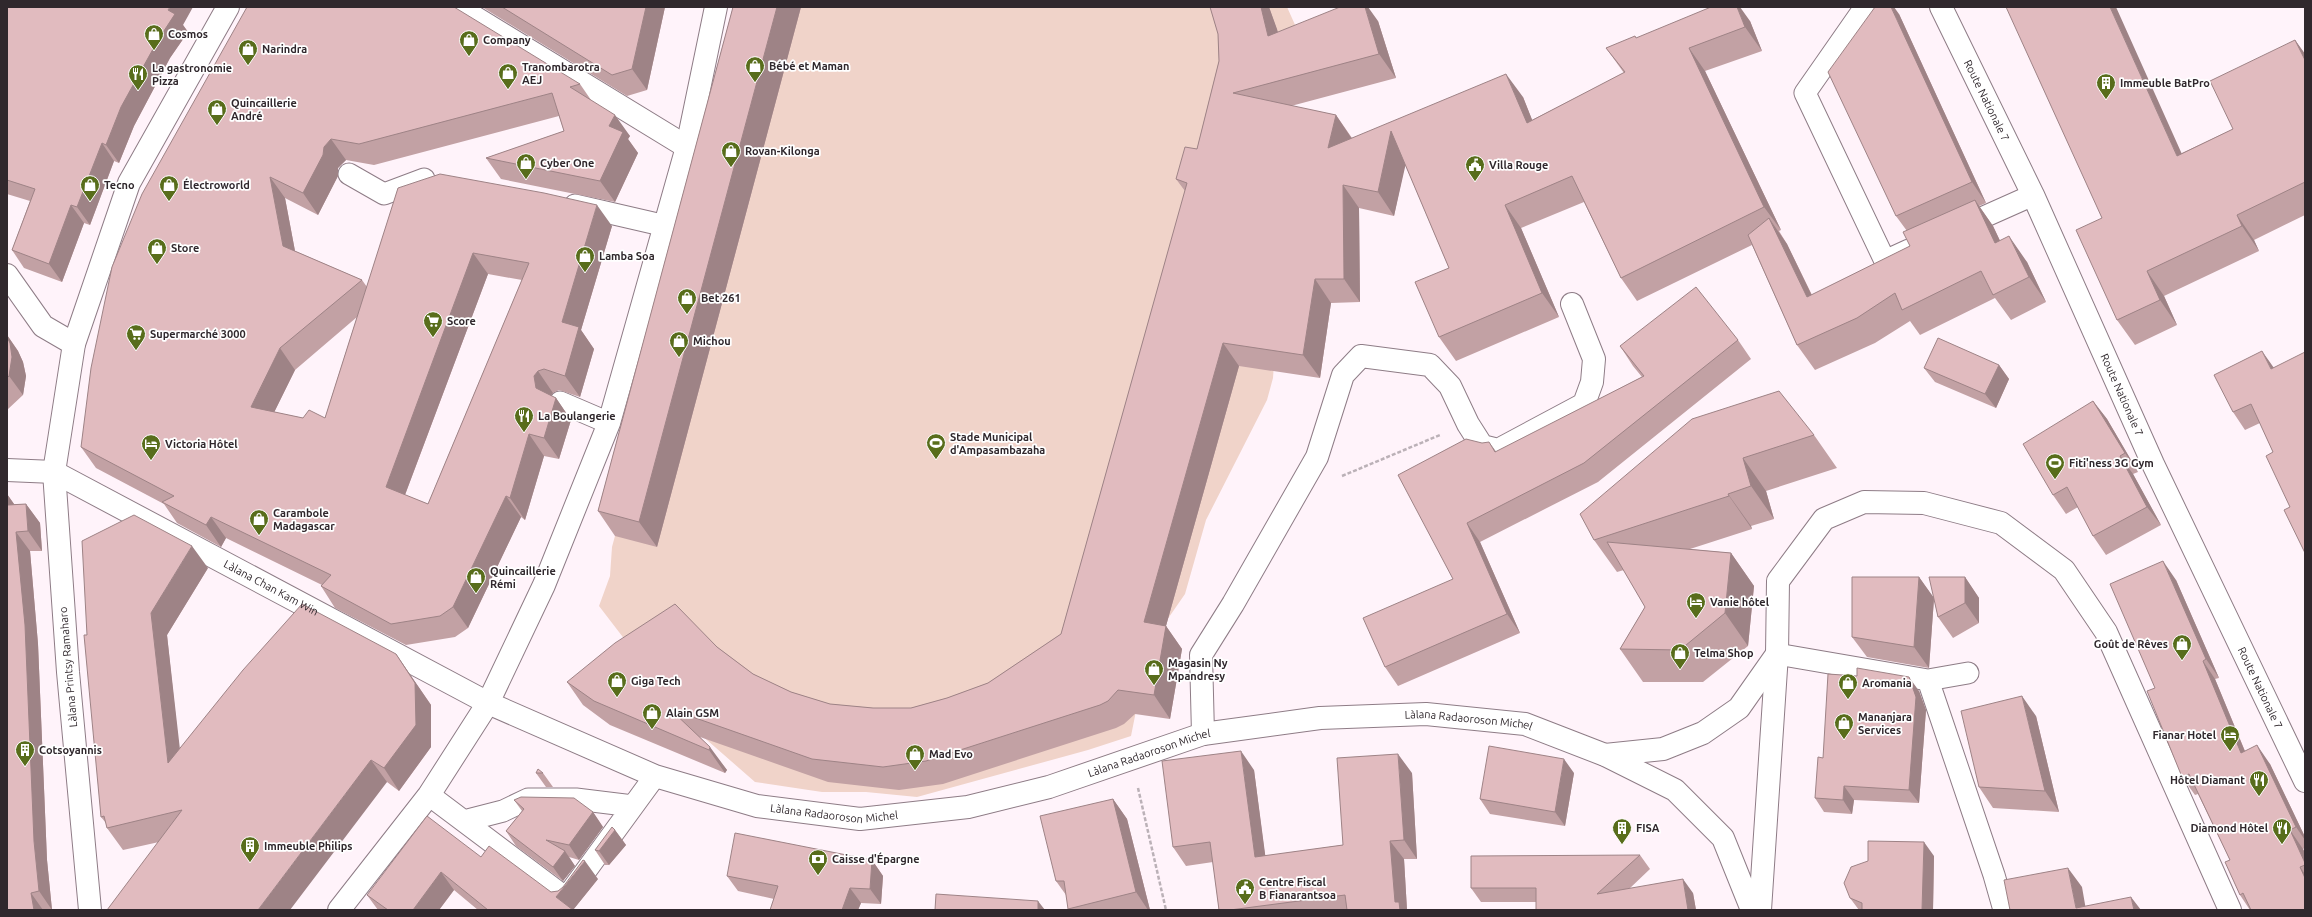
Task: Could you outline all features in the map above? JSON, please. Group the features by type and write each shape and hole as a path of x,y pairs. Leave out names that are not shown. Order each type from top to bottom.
{"street":[{"name":"Làlana Printsy Ramaharo","path":"90,910 68,672 54,472 74,344 129,183 228,7"},
{"path":"458,7 687,147"},
{"path":"339,910 430,795 488,703 544,585 609,423 666,226 687,147 716,7"},
{"name":"Route Nationale 7","path":"1941,7 2033,195 2153,464 2305,781"},
{"path":"7,276 43,326 74,344"},
{"path":"1203,734 1201,655 1233,604 1317,457 1343,375 1361,356 1430,365 1450,386 1468,424 1482,446 1498,450 1584,404 1592,382 1594,359 1572,304"},
{"path":"7,470 54,472"},
{"name":"Làlana Chan Kam Win","path":"54,472 488,703"},
{"path":"1760,910 1777,654 1778,581 1824,519 1864,502 1924,503 2001,523 2064,570 2106,632 2230,910"},
{"path":"1605,754 1663,749 1703,733 1739,708 1777,654"},
{"name":"Làlana Radaoroson Michel","path":"488,703 655,776 757,806 860,819 968,807 1049,787 1132,760 1203,734 1320,718 1426,714 1525,724 1605,754 1674,790 1723,838 1752,910"}],"lane":[{"path":"1865,7 1805,93 1885,261 2033,195"},
{"path":"349,174 384,194 428,178 444,181"},
{"path":"553,200 666,226"},
{"path":"560,402 609,423"},
{"path":"1777,654 1928,680 1968,673"},
{"path":"1928,680 1994,875 2004,910"},
{"path":"430,795 566,898 655,776"},
{"path":"464,821 503,811 528,799 576,799 633,806"}],"path":[{"path":"1338,478 1468,424"},
{"path":"1132,760 1166,910"}],"shaded area":[{"name":"Stade Municipal d'Ampasambazaha","path":"758,7 1287,7 1296,27 1286,106 1285,209 1273,378 1267,400 1206,520 1185,594 1149,646 1131,736 1088,750 917,797 866,792 822,792 755,782 676,713 632,649 599,606 610,576 612,547"}],"building":[{"path":"7,7 170,7 168,10 175,14 158,40 121,107 106,145 102,143 77,207 71,205 49,264 12,250 35,189 7,180"},
{"path":"247,7 454,7 580,84 570,87 615,115 609,126 623,132 600,181 486,158 564,131 552,93 359,144 331,139 324,147 323,155 303,193 270,177 283,246 362,280 280,348 251,407 303,418 309,410 325,418 398,188 440,174 544,193 597,205 562,322 579,327 565,376 544,369 538,371 534,376 536,388 556,398 544,438 529,434 510,498 506,496 453,607 440,616 391,624 321,586 331,575 211,517 206,525 162,502 174,496 81,447 91,368 112,267 142,194","holes":["473,253 529,263 428,504 386,487"]},
{"path":"502,7 646,7 632,69 612,75"},
{"path":"733,7 777,7 639,522 598,511"},
{"path":"1210,7 1261,7 1268,36 1340,7 1365,7 1379,54 1233,93 1336,115 1328,148 1506,74 1527,123 1625,72 1606,48 1635,36 1636,38 1711,7 1737,7 1745,27 1689,48 1764,207 1621,278 1572,176 1505,205 1542,293 1439,337 1415,282 1449,268 1391,131 1378,192 1343,185 1344,279 1315,279 1303,355 1223,343 1144,622 1166,626 1154,695 1118,690 1108,701 1100,705 926,761 883,767 812,759 670,709 710,747 709,750 594,701 567,682 615,643 675,604 717,647 753,674 791,692 830,704 873,708 911,708 947,698 988,683 1061,634 1187,183 1176,179 1185,147 1197,149 1219,61 1218,34"},
{"path":"1875,7 1891,7 1972,182 1896,216 1828,72"},
{"path":"2006,7 2110,7 2177,156 2233,129 2210,81 2295,40 2305,60 2305,182 2237,215 2242,226 2147,271 2160,300 2117,320 2076,230 2102,218"},
{"path":"1975,200 1995,243 2009,236 2029,277 1993,295 1981,271 1902,310 1895,293 1857,318 1797,345 1748,235 1769,218 1807,297 1910,246 1903,232"},
{"path":"1696,287 1738,340 1584,463 1467,523 1507,614 1385,667 1363,618 1453,579 1398,475 1466,439 1482,443 1489,442 1495,452 1644,376 1620,346"},
{"path":"7,337 10,343 12,357 9,376 7,378"},
{"path":"1938,338 1999,365 1985,394 1924,368"},
{"path":"2262,351 2271,369 2305,352 2305,553 2284,510 2290,507 2266,456 2273,452 2251,404 2233,412 2214,375"},
{"path":"1779,391 1814,435 1743,458 1751,486 1728,494 1729,496 1594,540 1580,514 1692,419"},
{"path":"2093,401 2125,453 2120,456 2147,507 2093,536 2067,487 2053,495 2023,444"},
{"path":"7,494 8,505 26,504 28,531 16,532 25,625 34,841 39,891 31,893 34,910 7,910"},
{"path":"134,515 192,546 151,613 168,763 243,670 302,604 396,654 415,683 416,725 384,768 371,760 258,910 107,910 182,810 107,828 104,816 101,817 84,635 87,635 82,541"},
{"path":"1607,542 1731,553 1725,613 1680,650 1620,649 1645,607"},
{"path":"2163,561 2206,659 2203,661 2241,753 2257,745 2296,827 2290,830 2305,863 2305,865 2300,867 2305,878 2305,910 2251,910 2243,893 2240,895 2225,862 2230,860 2189,774 2182,777 2147,691 2155,688 2110,584"},
{"path":"1852,577 1919,577 1914,647 1852,637"},
{"path":"1929,577 1965,577 1965,603 1938,617"},
{"path":"1857,668 1909,677 1916,697 1909,790 1844,786 1843,800 1815,798 1818,757 1823,758 1828,674 1857,676"},
{"path":"2022,696 2045,791 1979,787 1961,711"},
{"path":"1489,746 1564,759 1555,812 1480,799"},
{"path":"1241,751 1255,857 1343,845 1337,758 1398,754 1404,840 1390,841 1395,902 1399,902 1400,910 1347,910 1345,895 1230,910 1219,910 1210,842 1173,847 1162,761"},
{"path":"538,769 543,773 536,773"},
{"path":"521,797 574,798 593,812 569,845 546,840 565,851 553,867 506,831 524,809 514,800"},
{"path":"1113,799 1136,892 1068,909 1064,881 1056,881 1040,816"},
{"path":"427,816 481,857 489,846 551,892 558,891 563,887 583,860 585,861 556,897 573,910 488,910 441,872 413,910 388,910 367,895"},
{"path":"612,827 615,830 599,851 595,850"},
{"path":"735,833 872,860 870,889 850,888 842,910 770,910 778,886 727,876"},
{"path":"1868,841 1924,842 1922,910 1862,910 1862,903 1850,898 1844,883 1851,867 1868,861"},
{"path":"1640,855 1597,894 1683,879 1688,910 1536,910 1536,888 1471,888 1471,856"},
{"path":"2068,868 2076,908 2131,897 2134,910 2010,910 2004,880"},
{"path":"936,894 1038,901 1038,910 935,910"}],"place":[{"name":"Cosmos","path":"154,51"},
{"name":"Company","path":"469,57"},
{"name":"Narindra","path":"248,66"},
{"name":"Bébé et Maman","path":"755,83"},
{"name":"Tranombarotra AEJ","path":"508,90"},
{"name":"La gastronomie Pizza","path":"138,91"},
{"name":"Immeuble BatPro","path":"2106,100"},
{"name":"Quincaillerie André","path":"217,126"},
{"name":"Rovan-Kilonga","path":"731,168"},
{"name":"Cyber One","path":"526,180"},
{"name":"Villa Rouge","path":"1475,182"},
{"name":"Tecno","path":"90,202"},
{"name":"Électroworld","path":"169,202"},
{"name":"Store","path":"157,265"},
{"name":"Lamba Soa","path":"585,273"},
{"name":"Bet 261","path":"687,315"},
{"name":"Score","path":"433,338"},
{"name":"Supermarché 3000","path":"136,351"},
{"name":"Michou","path":"679,358"},
{"name":"La Boulangerie","path":"524,433"},
{"name":"Stade Municipal d'Ampasambazaha","path":"936,460"},
{"name":"Victoria Hôtel","path":"151,461"},
{"name":"Fiti'ness 3G Gym","path":"2055,480"},
{"name":"Carambole Madagascar","path":"259,536"},
{"name":"Quincaillerie Rémi","path":"476,594"},
{"name":"Vanie hôtel","path":"1696,619"},
{"name":"Goût de Rêves","path":"2182,661"},
{"name":"Telma Shop","path":"1680,670"},
{"name":"Magasin Ny Mpandresy","path":"1154,686"},
{"name":"Giga Tech","path":"617,698"},
{"name":"Aromania","path":"1848,700"},
{"name":"Alain GSM","path":"652,730"},
{"name":"Mananjara Services","path":"1844,740"},
{"name":"Fianar Hotel","path":"2230,752"},
{"name":"Cotsoyannis","path":"25,767"},
{"name":"Mad Evo","path":"915,771"},
{"name":"Hôtel Diamant","path":"2259,797"},
{"name":"FISA","path":"1622,845"},
{"name":"Diamond Hôtel","path":"2282,845"},
{"name":"Immeuble Philips","path":"250,863"},
{"name":"Caisse d'Épargne","path":"818,876"},
{"name":"Centre Fiscal B Fianarantsoa","path":"1245,905"}]}
